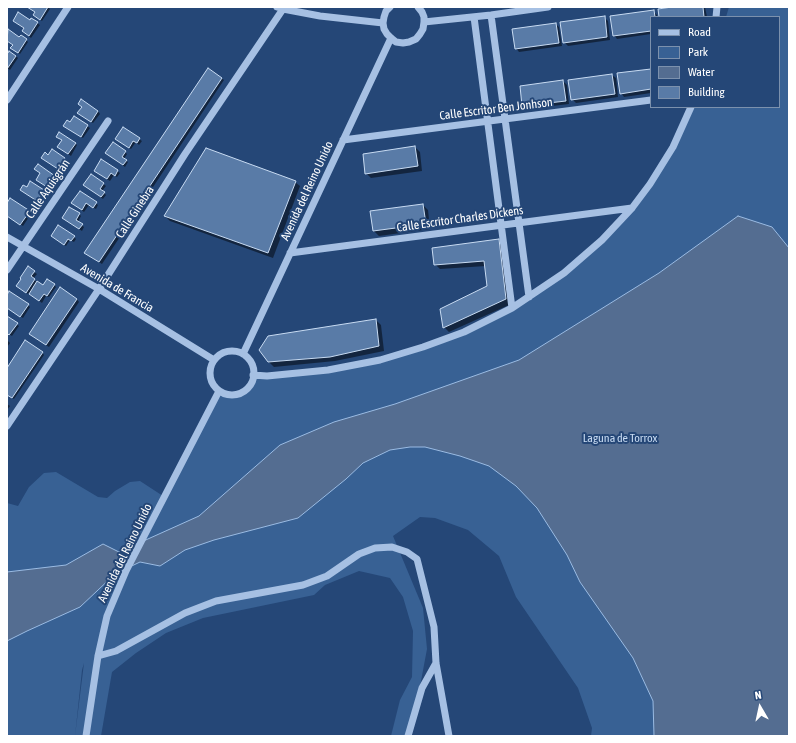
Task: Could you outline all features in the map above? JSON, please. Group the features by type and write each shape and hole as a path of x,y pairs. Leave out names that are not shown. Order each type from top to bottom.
{"street":[{"path":"7,100 68,7"},
{"path":"390,7 386,11 384,17 384,29 396,42 403,43 416,39 423,29 424,22 422,12 418,7"},
{"path":"424,22 548,7"},
{"path":"280,8 320,16 383,23"},
{"name":"Calle Ginebra","path":"7,426 99,289 280,8"},
{"path":"491,15 529,297"},
{"path":"474,17 512,308"},
{"name":"Avenida del Reino Unido","path":"243,354 391,38"},
{"name":"Calle Escritor Ben Jonhson","path":"343,140 650,100"},
{"path":"253,375 267,376 328,370 380,360 464,332 512,308 564,273 602,240 632,208 650,184 673,146 691,108"},
{"name":"Calle Aquisgrán","path":"7,270 108,121"},
{"name":"Calle Escritor Charles Dickens","path":"290,253 632,208"},
{"name":"Avenida de Francia","path":"7,238 99,289 214,360"},
{"path":"230,351 243,354 248,358 253,369 251,382 247,388 234,394 226,394 219,391 211,380 211,366 214,360 218,355 224,352 230,351"},
{"name":"Avenida del Reino Unido","path":"86,736 98,656 107,616 126,571 219,391"},
{"path":"98,656 116,651 185,613 216,601 304,585 327,576 359,554 375,548 392,547 407,552 417,559 434,627 436,663 449,736"},
{"path":"408,736 422,688 436,663"}],"green space":[{"name":"Laguna de Torrox","path":"729,7 789,7 789,736 591,736 592,728 578,688 516,597 499,556 468,530 435,518 420,517 393,536 423,608 427,649 415,713 409,736 391,736 400,700 412,677 413,631 403,597 390,578 359,571 325,585 314,595 203,618 166,633 136,653 112,672 101,736 7,736 7,503 18,506 29,487 44,473 56,472 98,497 107,498 130,482 140,481 163,496 219,392 226,394 238,392 248,385 255,375 291,376 380,359 457,333 511,308 564,271 632,209 673,145 690,108 780,108 780,16 726,16","holes":["84,663 75,736 82,670"]}],"water":[{"name":"Laguna de Torrox","path":"738,216 772,227 789,248 789,736 654,736 653,701 633,658 580,582 567,555 537,508 516,486 489,466 460,456 425,447 410,447 390,450 363,463 346,479 298,518 214,540 185,550 160,566 140,562 115,574 80,607 7,641 7,572 66,565 103,544 119,552 199,516 280,445 334,422 395,404 519,360 659,273"}],"building":[{"path":"27,7 48,7 40,20 33,15 35,12"},
{"path":"672,7 703,7 704,16 659,16 658,9"},
{"path":"654,10 655,16 650,16 650,31 613,36 610,16"},
{"path":"18,12 30,20 31,18 38,22 29,36 22,31 24,28 13,21"},
{"path":"605,16 607,37 563,43 560,22"},
{"path":"556,23 559,43 515,49 512,29"},
{"path":"8,29 19,37 21,35 27,39 18,53 10,48 13,45 7,41"},
{"path":"9,51 16,56 7,69 7,52 8,53"},
{"path":"208,68 222,78 99,262 84,253"},
{"path":"650,69 650,89 620,94 617,73"},
{"path":"612,74 615,94 571,100 568,80"},
{"path":"563,80 566,101 522,106 520,86"},
{"path":"81,99 98,111 91,122 77,113 82,107 78,104"},
{"path":"74,116 88,125 81,137 63,126 67,120 70,122"},
{"path":"123,127 140,138 137,143 133,141 129,148 115,139"},
{"path":"59,132 76,143 68,154 57,147 62,140 56,137"},
{"path":"113,142 126,151 122,157 127,160 123,165 105,153"},
{"path":"415,146 418,166 365,174 363,154"},
{"path":"206,148 296,181 268,253 164,216"},
{"path":"52,149 65,158 58,169 41,158 45,152 48,155"},
{"path":"101,159 118,170 115,176 111,173 107,179 94,171"},
{"path":"38,164 55,176 47,187 36,180 40,173 34,169"},
{"path":"91,174 104,183 100,189 105,192 101,197 83,185"},
{"path":"30,181 44,190 37,201 20,190 23,185 27,187"},
{"path":"80,191 97,202 93,208 86,203 82,210 71,203"},
{"path":"10,198 30,211 20,225 7,216 7,203"},
{"path":"423,204 426,224 373,231 370,211"},
{"path":"69,207 80,213 76,220 83,224 79,229 62,218"},
{"path":"58,225 75,236 71,241 68,239 64,245 51,236"},
{"path":"499,239 506,299 443,328 440,309 487,286 484,261 434,265 432,248"},
{"path":"28,266 35,271 31,276 35,279 26,293 16,286"},
{"path":"47,279 55,284 47,296 44,294 39,301 29,294 37,281 43,285"},
{"path":"60,287 77,299 46,345 29,334"},
{"path":"9,291 29,304 20,317 7,308 7,295"},
{"path":"7,316 18,323 9,335 7,333"},
{"path":"376,319 379,346 330,357 268,362 259,350 268,336"},
{"path":"25,340 43,352 12,398 7,395 7,368"}]}
